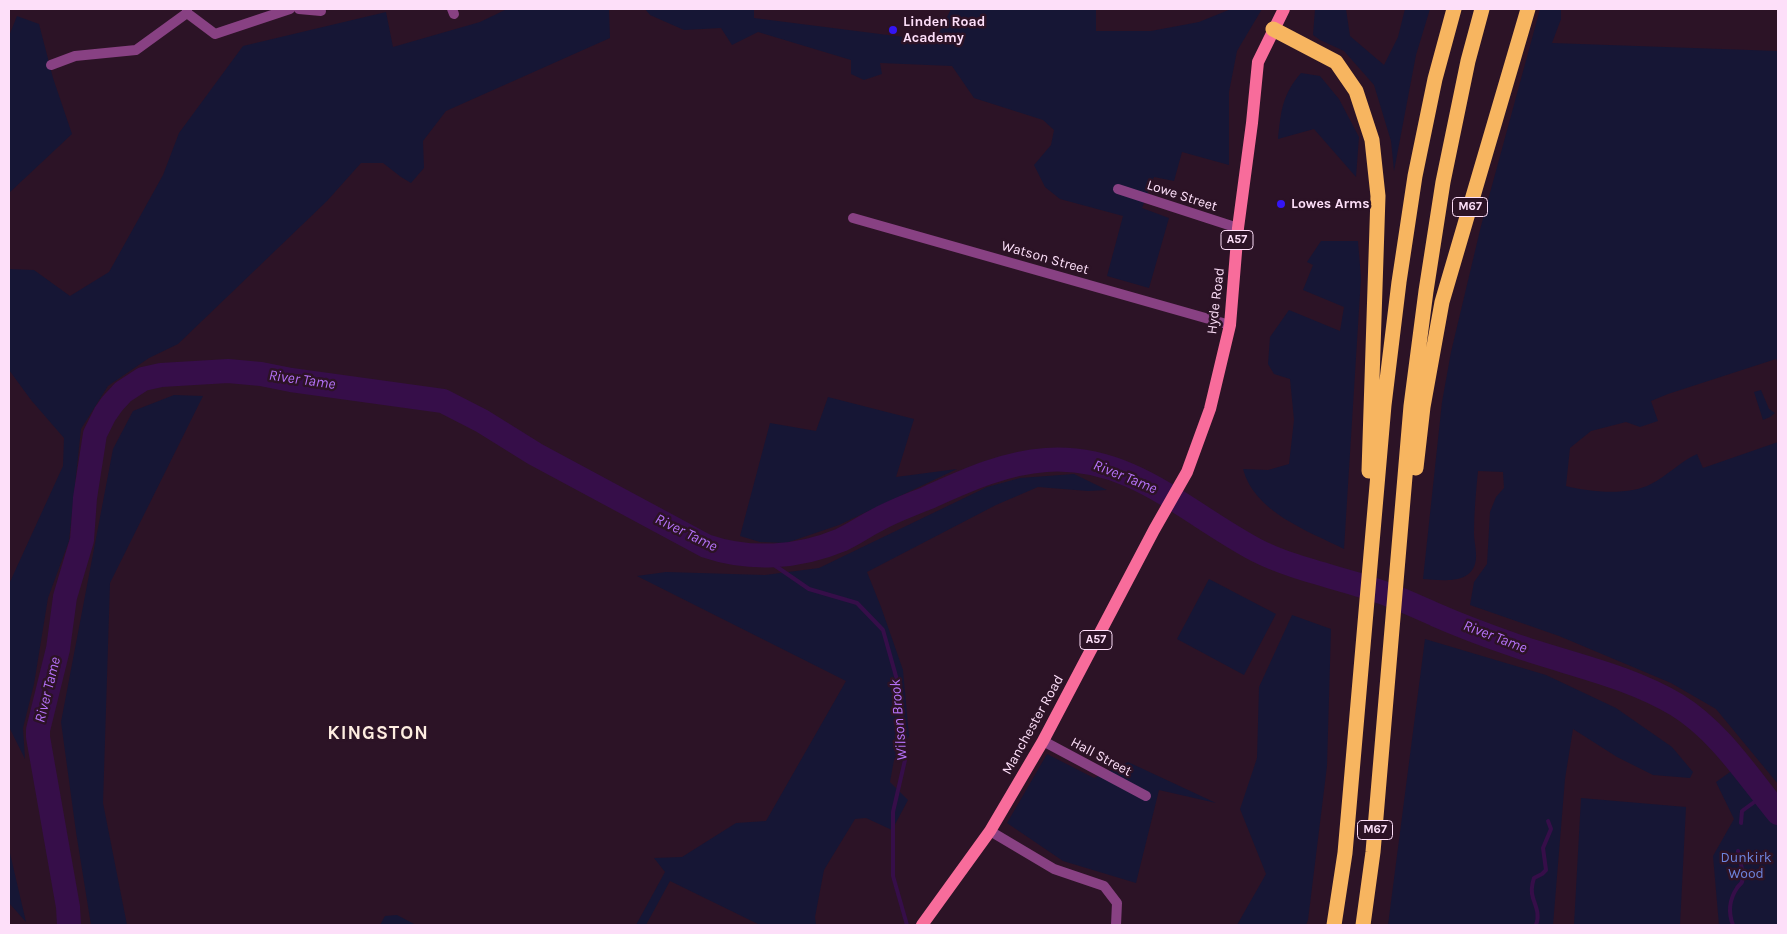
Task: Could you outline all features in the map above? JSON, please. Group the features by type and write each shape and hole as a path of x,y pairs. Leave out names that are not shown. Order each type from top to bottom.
{"highway":[{"name":"M67","path":"1378,404 1415,176 1435,79 1454,9"},
{"name":"M67","path":"1363,925 1373,852 1383,734 1417,407 1426,291 1443,182 1468,61 1482,9"},
{"name":"M67","path":"1417,407 1442,302 1528,9"},
{"name":"M67","path":"1272,28 1336,62 1356,91 1372,140 1378,196 1378,404 1355,742 1345,854 1334,925"}],"main road":[{"name":"Hyde Road","path":"1154,530 1187,472 1210,409 1230,325 1238,228 1258,62 1272,28 1284,9"},
{"name":"Manchester Road","path":"922,925 990,832 1043,741 1154,530"}],"street":[{"path":"51,65 75,56 136,50 187,11 214,34 290,9"},
{"path":"298,9 321,11"},
{"name":"Lowe Street","path":"1118,189 1238,228"},
{"name":"Watson Street","path":"853,218 1230,325"},
{"name":"Hall Street","path":"1043,741 1146,796"},
{"path":"990,832 1054,868 1104,886 1117,902 1116,925"}],"green space":[{"path":"507,9 609,9 610,38 446,111 423,141 424,168 411,183 383,163 361,163 327,201 178,344 149,358 108,386 81,429 69,541 48,598 34,684 23,728 25,759 9,727 9,584 63,466 64,438 31,400 9,370 9,269 34,270 70,296 109,272 163,175 179,133 243,46 386,12 393,47 480,22"},
{"path":"645,9 754,9 754,18 935,41 951,9 1096,9 1096,31 1151,31 1199,22 1231,9 1262,9 1237,51 1229,92 1229,165 1182,152 1174,181 1154,177 1142,208 1169,218 1149,288 1107,276 1123,216 1060,199 1045,187 1034,165 1051,145 1054,130 1043,120 974,98 952,66 880,63 882,74 864,80 851,74 851,60 758,32 732,45 721,28 684,30 650,15"},
{"path":"1315,9 1346,9 1350,36 1384,65 1398,37 1405,9 1430,9 1416,55 1394,171 1391,141 1374,85 1344,51 1313,35"},
{"path":"1540,9 1561,9 1561,19 1552,43 1778,51 1778,363 1776,359 1651,401 1658,421 1640,427 1626,422 1591,431 1570,448 1566,486 1609,492 1642,488 1663,477 1697,454 1703,468 1778,442 1778,784 1716,709 1671,683 1559,636 1470,605 1474,582 1487,564 1490,512 1496,497 1504,488 1503,472 1478,471 1474,525 1476,557 1472,571 1453,580 1423,579 1442,402 1451,352 1481,226"},
{"path":"17,16 39,24 53,78 72,134 9,193 9,36"},
{"path":"1301,73 1320,76 1339,99 1359,137 1356,177 1314,129 1278,139 1283,104"},
{"path":"1321,241 1358,241 1361,278 1344,549 1299,527 1270,508 1258,497 1249,484 1243,469 1268,470 1289,464 1294,420 1290,379 1274,374 1268,364 1270,337 1289,310 1340,331 1344,307 1303,290 1313,265 1307,262"},
{"path":"1761,390 1769,409 1775,413 1763,420 1754,392"},
{"path":"174,395 203,396 110,583 103,803 127,925 91,925 61,722 113,449 133,411"},
{"path":"828,397 914,419 896,477 957,469 839,525 786,543 760,542 740,536 770,423 816,431"},
{"path":"1074,474 1107,490 1088,491 1038,487 996,505 867,572 903,670 909,736 894,760 890,782 908,800 892,830 866,818 855,819 824,870 815,917 816,925 760,925 670,881 646,925 636,925 665,872 654,858 682,857 736,823 766,821 846,681 637,576 666,572 765,575 819,568 987,487 1020,478"},
{"path":"1209,579 1276,614 1244,675 1177,639"},
{"path":"1292,615 1331,629 1327,766 1308,920 1306,925 1237,925 1266,874 1240,809 1257,758 1259,687"},
{"path":"1425,639 1546,675 1616,708 1672,747 1693,772 1690,778 1653,775 1617,757 1573,729 1565,779 1553,925 1388,925"},
{"path":"1047,754 1094,778 1128,762 1216,803 1159,790 1136,883 1063,861 1007,823"},
{"name":"Dunkirk Wood","path":"1740,765 1778,813 1778,925 1719,925 1713,856 1734,819 1716,782"},
{"path":"1581,798 1686,807 1680,925 1574,925"},
{"path":"9,849 26,922 9,903"},
{"path":"397,915 416,925 380,925 385,916"}],"waterway":[{"name":"River Tame","path":"69,925 68,907 38,730 58,649 65,597 82,540 85,498 95,434 105,414 123,392 143,379 161,375 228,371 261,374 291,380 443,401 482,421 535,454 706,546 740,554 791,554 825,546 846,538 902,508 970,479 1015,465 1046,460 1077,461 1105,466 1157,489 1230,535 1270,557 1388,594 1484,634 1534,652 1618,678 1658,695 1677,705 1706,728 1732,754 1778,813"},
{"name":"Wilson Brook","path":"761,556 809,589 857,603 883,630 899,687 905,760 893,812 893,876 907,925"},
{"path":"1741,823 1742,811 1764,795"},
{"path":"1536,925 1538,914 1532,896 1532,885 1534,878 1546,870 1543,848 1551,829 1548,821"},
{"path":"1733,925 1730,915 1731,902 1743,878 1738,851"}],"place":[{"name":"Linden Road Academy","path":"893,30"},
{"name":"Lowes Arms","path":"1281,204"}],"district":[{"name":"KINGSTON","path":"378,734"}]}
